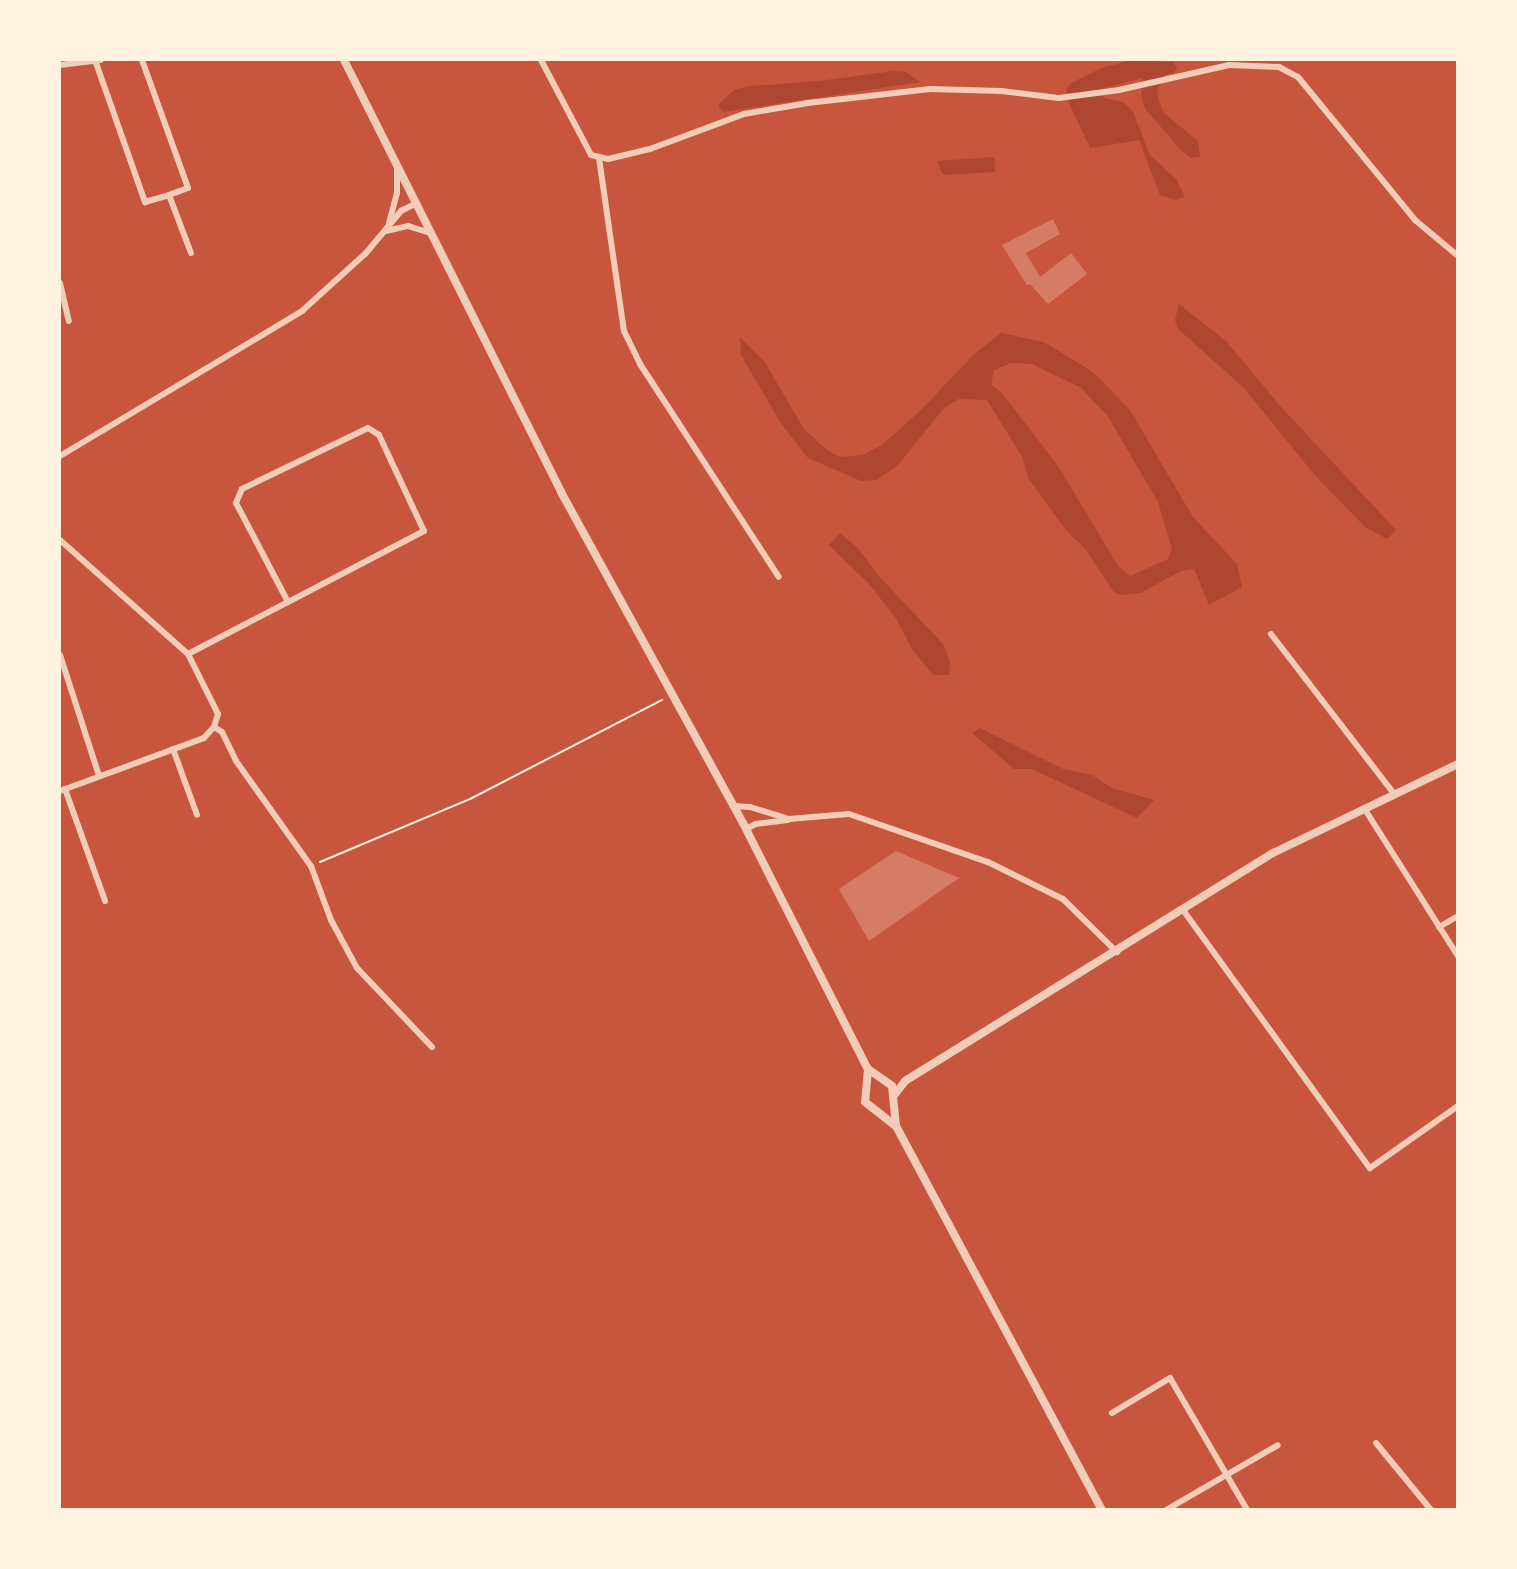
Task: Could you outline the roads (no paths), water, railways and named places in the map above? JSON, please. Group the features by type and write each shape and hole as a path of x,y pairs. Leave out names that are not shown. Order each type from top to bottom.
{"street":[{"path":"60,65 98,60 145,202 188,188 142,60"},
{"path":"344,60 561,492 746,829 868,1069 887,1083 894,1098 896,1126 1102,1510"},
{"path":"541,60 583,143 591,155 599,158 628,156 744,114 808,103 930,89 1001,90 1059,98 1119,90 1228,65 1279,67 1298,77 1415,220 1458,256"},
{"path":"599,158 624,331 640,364 779,577"},
{"path":"386,232 397,192 396,161"},
{"path":"169,195 191,253"},
{"path":"60,456 302,311 386,232 401,211 416,203"},
{"path":"386,232 408,226 422,228 433,234"},
{"path":"60,284 69,321"},
{"path":"188,654 288,602 424,531 379,435 368,428 242,489 236,503 288,602"},
{"path":"60,540 188,654 218,714 214,727 204,738 62,790 105,901"},
{"path":"1271,634 1394,793"},
{"path":"60,654 99,776"},
{"path":"214,727 222,732 236,761 312,866 331,920 357,968 432,1047"},
{"path":"173,749 197,816"},
{"path":"865,1090 873,1082 905,1081 1273,853 1458,764"},
{"path":"733,806 751,807 789,820"},
{"path":"1364,808 1458,956"},
{"path":"746,829 756,824 849,814 988,862 1063,899 1117,952"},
{"path":"1183,910 1370,1168 1458,1106"},
{"path":"1439,927 1458,916"},
{"path":"868,1069 865,1102 873,1111 896,1126"},
{"path":"873,1111 885,1110 905,1081"},
{"path":"1112,1413 1170,1378 1247,1510"},
{"path":"1376,1443 1431,1510"},
{"path":"1166,1510 1278,1445"}]}
